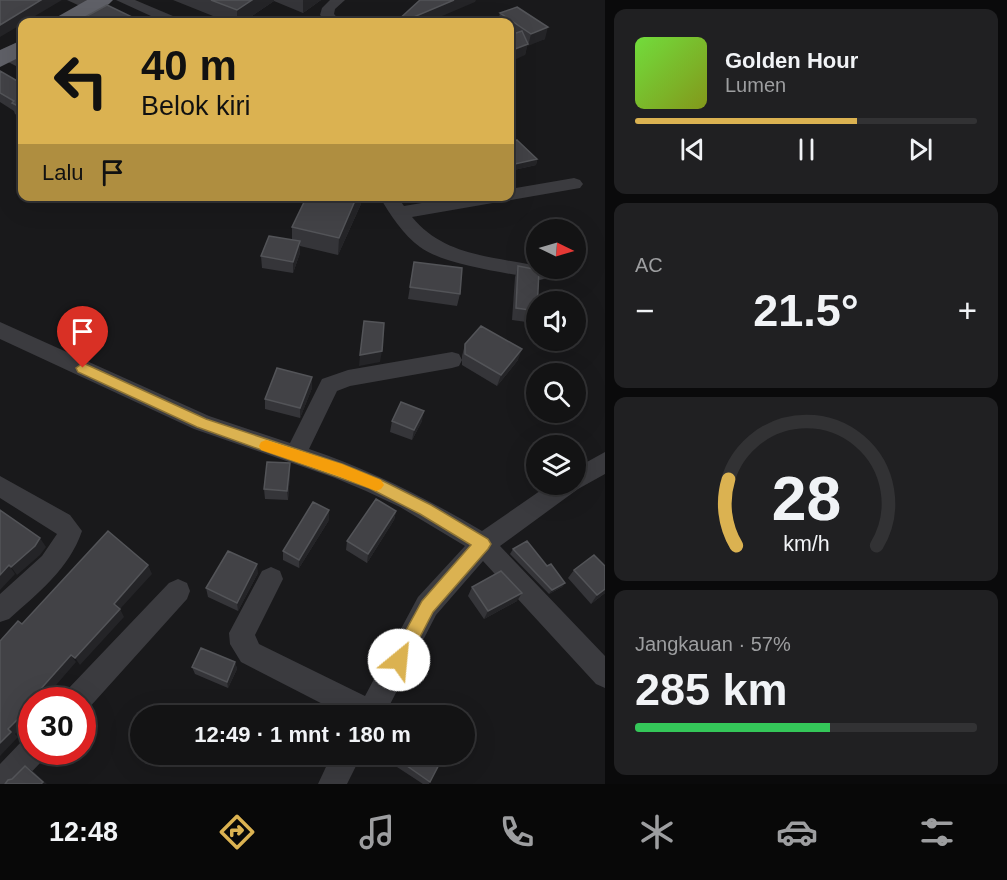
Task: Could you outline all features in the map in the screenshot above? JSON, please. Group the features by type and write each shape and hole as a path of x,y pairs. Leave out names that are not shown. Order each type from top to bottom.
{"highway":[{"path":"70,18 89,2"}],"street":[{"path":"123,0 166,18"},
{"path":"330,18 327,15 329,8 338,0"},
{"path":"514,194 574,184"},
{"path":"391,201 417,235 429,245 452,253 526,270"},
{"path":"400,213 471,201"},
{"path":"0,330 202,423 374,484 417,505 483,544 605,675"},
{"path":"295,455 329,385 348,378 452,360"},
{"path":"586,474 605,462"},
{"path":"0,486 62,523 70,532 63,547 49,564 0,610"},
{"path":"374,705 427,606 483,544 553,495"},
{"path":"271,579 242,633 245,648 250,653 351,705"},
{"path":"89,687 178,591"},
{"path":"1,784 19,765"},
{"path":"333,784 342,765"}],"building":[{"path":"0,0 41,0 0,25"},
{"path":"211,0 252,0 237,10"},
{"path":"420,0 454,0 411,18 400,18"},
{"path":"107,5 130,16 126,18 83,18"},
{"path":"517,7 548,27 531,34 514,22 514,18 507,18 500,13"},
{"path":"522,31 528,44 514,49 514,34"},
{"path":"0,71 18,81 18,106 12,103 14,101 0,93"},
{"path":"517,140 537,159 515,164 514,141"},
{"path":"305,201 355,201 339,238 292,227"},
{"path":"269,236 300,241 293,262 261,256"},
{"path":"414,262 462,268 460,294 410,287"},
{"path":"518,266 526,268 526,279 539,279 538,291 526,291 526,309 516,308"},
{"path":"364,321 384,323 382,351 360,355"},
{"path":"481,326 522,349 501,375 465,354 465,344"},
{"path":"277,368 312,377 300,408 265,399"},
{"path":"401,402 424,411 414,430 392,421"},
{"path":"267,462 290,463 287,491 264,489"},
{"path":"376,499 396,511 368,554 347,541"},
{"path":"313,502 329,510 299,560 283,551"},
{"path":"0,510 40,538 35,546 11,567 9,565 0,575"},
{"path":"108,531 148,565 114,604 120,609 75,658 71,655 42,687 18,687 18,719 8,729 11,732 0,743 0,641 18,621 22,624"},
{"path":"527,541 547,566 551,564 565,583 552,590 513,549"},
{"path":"228,551 257,564 237,603 206,588"},
{"path":"594,555 605,566 605,589 597,595 574,570"},
{"path":"501,571 522,593 488,611 472,587"},
{"path":"201,648 235,662 227,682 192,667"},
{"path":"406,765 439,765 430,782"},
{"path":"25,766 43,782 41,784 5,784 12,779"}],"slow traffic":[{"path":"266,446 342,470 376,485"}],"route":[{"path":"83,368 226,433 342,470 374,484 443,519 483,544 427,606 399,660"}]}
